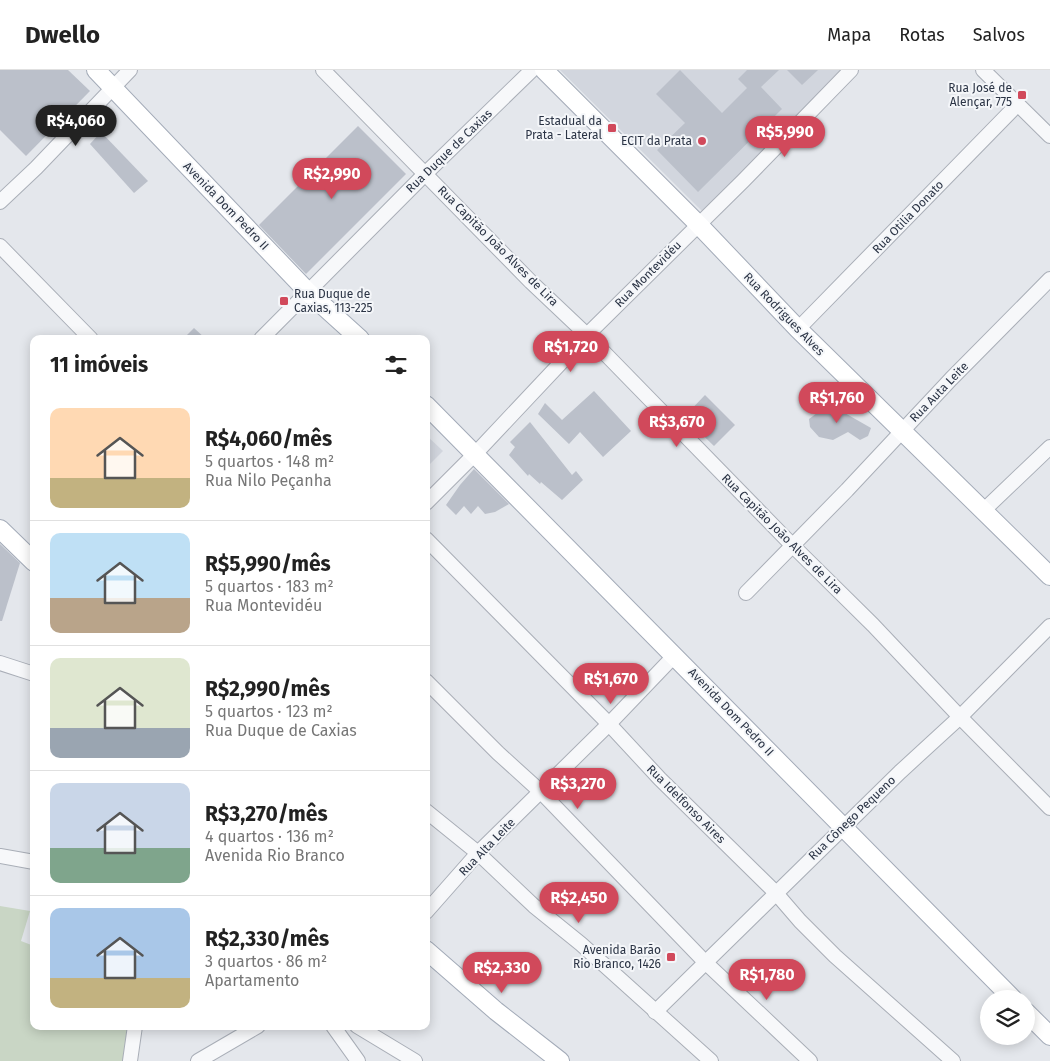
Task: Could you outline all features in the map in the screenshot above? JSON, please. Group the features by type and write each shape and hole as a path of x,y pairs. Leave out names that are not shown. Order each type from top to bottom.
{"main road":[{"name":"Avenida Dom Pedro II","path":"96,70 308,292 356,335"},
{"name":"Rua Rodrigues Alves","path":"544,70 698,224 798,329 1050,576"},
{"name":"Avenida Dom Pedro II","path":"430,409 1004,990"},
{"path":"0,528 30,558"},
{"path":"430,953 496,1010 560,1061"},
{"path":"1035,1021 1050,1036"}],"street":[{"path":"0,202 36,168 130,70"},
{"name":"Rua Capitão João Alves de Lira","path":"323,70 873,625 1050,808"},
{"name":"Rua Duque de Caxias","path":"265,335 426,173 532,70"},
{"name":"Rua Montevidéu","path":"430,499 587,335 743,181 851,70"},
{"path":"983,70 1050,136"},
{"name":"Rua Otilia Donato","path":"798,329 1018,104"},
{"path":"0,246 86,335"},
{"name":"Rua Auta Leite","path":"746,592 1050,279"},
{"path":"984,510 1050,448"},
{"name":"Rua Idelfonso Aires","path":"430,543 609,724 660,779 775,892 800,921 835,956 953,1061"},
{"name":"Rua Cônego Pequeno","path":"655,1012 775,892 960,717 1050,626"},
{"name":"Rua Alta Leite","path":"430,907 478,853 609,724 675,655"},
{"path":"0,663 30,673"},
{"path":"430,685 498,753 541,792 706,962 810,1061"},
{"path":"430,814 478,853 534,906 581,944 711,1061"},
{"path":"0,856 30,861"},
{"path":"130,1061 134,1030"},
{"path":"198,1061 251,1030"},
{"path":"336,1030 358,1061"},
{"path":"364,1030 414,1061"}],"shaded area":[{"name":"ECIT da Prata","path":"560,70 843,70 703,212"},
{"path":"430,439 443,451 430,464"}],"green space":[{"path":"0,906 30,911 21,941 30,944 30,1030 130,1030 123,1061 0,1061"}],"building":[{"path":"0,70 68,70 90,91 26,156 0,130"},
{"path":"680,70 722,113 747,88 738,79 747,70 779,70 761,87 782,109 698,192 657,150 685,123 656,94"},
{"path":"787,70 818,70 802,85"},
{"path":"358,126 406,174 306,274 259,225"},
{"path":"101,132 148,181 134,193 90,144"},
{"path":"194,328 202,335 187,335"},
{"path":"594,391 631,431 603,457 580,432 569,444 538,414 545,403 562,420"},
{"path":"705,395 735,425 714,446 684,417"},
{"path":"829,404 871,428 868,436 860,440 848,432 833,440 819,437 810,427 809,419"},
{"path":"530,422 572,475 576,471 583,480 562,500 541,482 540,484 529,474 528,476 509,455 515,447 510,442"},
{"path":"474,469 509,504 495,512 485,514 478,506 471,514 464,506 456,515 446,505"},
{"path":"0,544 20,563 2,621 0,621"}],"place":[{"name":"Rua José de Alençar, 775","path":"1022,95"},
{"name":"Estadual da Prata - Lateral","path":"612,128"},
{"name":"ECIT da Prata","path":"702,141"},
{"name":"Rua Duque de Caxias, 113-225","path":"284,301"},
{"name":"Avenida Barão Rio Branco, 1426","path":"671,957"}]}
